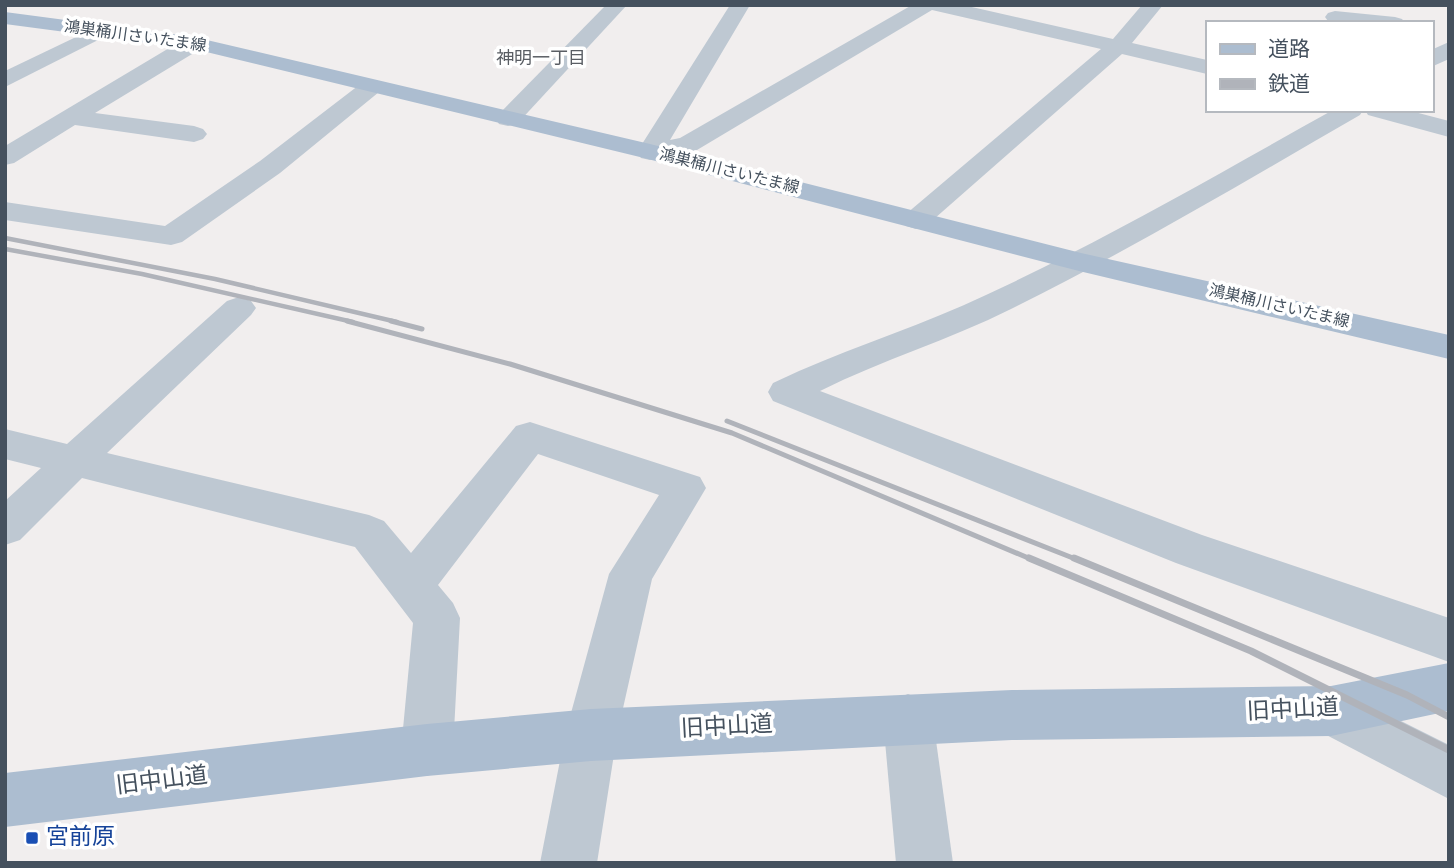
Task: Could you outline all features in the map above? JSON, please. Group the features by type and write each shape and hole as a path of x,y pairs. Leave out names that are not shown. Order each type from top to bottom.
{"main road":[{"name":"鴻巣桶川さいたま線","path":"8,21 194,43 650,152 1079,262 1449,347"},
{"name":"旧中山道","path":"5,800 427,750 591,735 1012,715 1331,711 1449,687"}],"street":[{"path":"508,119 617,5"},
{"path":"650,152 740,5"},
{"path":"650,152 688,144 927,5"},
{"path":"935,5 1206,67"},
{"path":"916,220 1119,45 1153,5"},
{"path":"1335,17 1375,21"},
{"path":"5,80 99,32"},
{"path":"5,156 194,43"},
{"path":"1433,59 1449,49"},
{"path":"5,211 171,236 270,167 371,87"},
{"path":"1347,112 1079,262 993,305 830,369 786,392 1191,550 1449,640"},
{"path":"1385,112 1449,129"},
{"path":"70,117 194,134"},
{"path":"5,528 75,459 239,308"},
{"path":"411,586 530,436 686,488 631,574 591,735 568,863"},
{"path":"5,444 369,533 437,618 427,750"},
{"path":"1331,711 1449,773"},
{"path":"908,719 925,863"}],"railway":[{"path":"5,238 215,279 397,322"},
{"path":"5,249 142,274 353,322"},
{"path":"347,321 510,364 732,433 1033,560"},
{"path":"391,321 422,329"},
{"path":"727,421 1078,560"},
{"path":"1029,558 1251,651 1449,750"},
{"path":"1074,558 1407,695 1449,717"}],"place":[{"name":"宮前原","path":"32,838"}],"district":[{"name":"神明一丁目","path":"541,59"}]}
